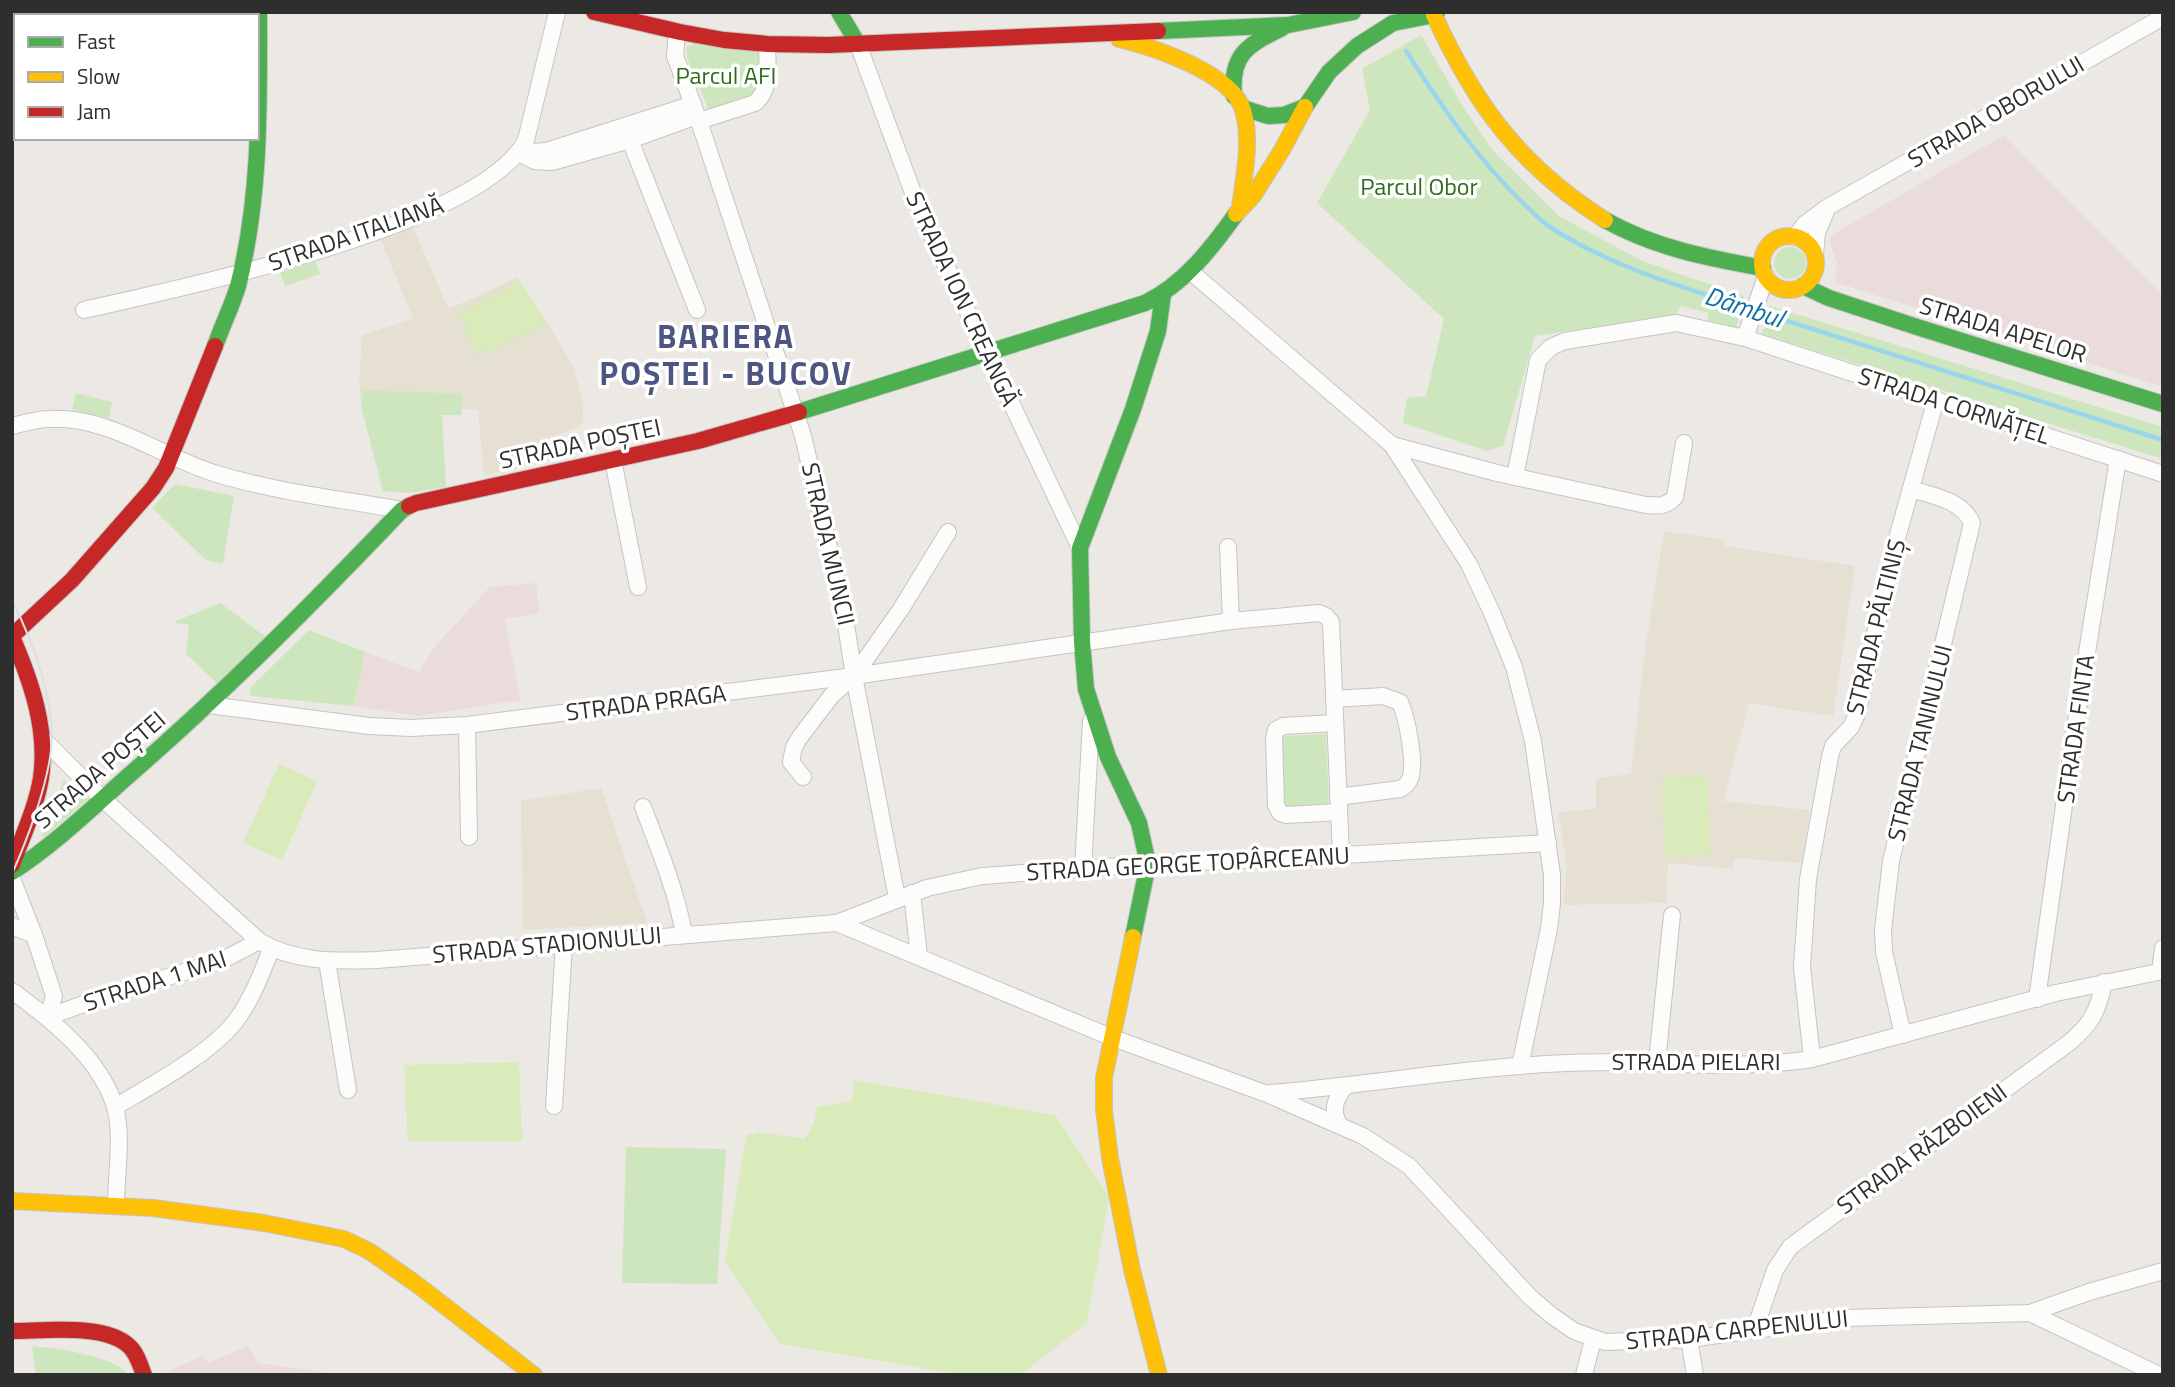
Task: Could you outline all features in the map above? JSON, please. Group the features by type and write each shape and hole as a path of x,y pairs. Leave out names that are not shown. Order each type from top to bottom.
{"main road":[{"path":"594,12 677,32 767,44 858,44 1287,25 1353,12"},
{"path":"839,12 858,44"},
{"path":"259,14 259,111"},
{"path":"1435,14 1452,56 1482,105 1510,143 1549,180 1593,212 1643,238 1736,264 1765,265"},
{"name":"STRADA POȘTEI","path":"12,872 32,859 103,799 209,705 298,619 402,510 416,503 665,450 797,413 1124,310 1163,294 1190,271 1222,235 1240,207 1261,188 1305,107 1329,72 1357,46 1393,23 1435,14"},
{"name":"STRADA POȘTEI","path":"1240,207 1245,162 1233,69 1243,51 1251,44 1287,25"},
{"path":"1092,33 1177,55 1203,71 1238,102 1268,116 1284,115 1305,107"},
{"path":"12,865 37,796 43,739 35,699 12,636 72,580 133,512 160,478 172,455 242,273 250,228 258,140"},
{"path":"1815,272 1803,286 1786,290 1771,283 1765,265 1773,242 1780,238 1795,237 1810,247 1815,254 1815,272 1829,298"},
{"name":"STRADA APELOR","path":"1803,286 1829,298 2163,404"},
{"path":"1159,1375 1128,1258 1104,1122 1104,1078 1148,864 1139,823 1108,757 1086,689 1080,548 1133,409 1158,331 1163,294"},
{"path":"14,685 35,699"},
{"path":"12,1201 116,1205 216,1215 313,1231 344,1239 369,1251 415,1283 534,1375"},
{"path":"12,1331 87,1333 122,1340 131,1346 144,1375"}],"street":[{"name":"STRADA ITALIANĂ","path":"84,310 242,273 411,218 463,195 491,177 519,153 534,112 557,12"},
{"name":"STRADA OBORULUI","path":"1795,237 1805,224 1828,207 2163,17"},
{"name":"STRADA MUNCII","path":"677,32 675,56 697,113 797,413 844,612 854,676 919,956"},
{"path":"519,153 547,150 697,113 755,103 766,89 767,44"},
{"name":"STRADA ION CREANGĂ","path":"858,44 919,209 1080,548"},
{"path":"519,153 536,160 552,162 630,139 697,113"},
{"path":"630,139 697,310"},
{"path":"1815,254 1816,233 1828,207"},
{"path":"1746,335 1760,295 1765,265"},
{"path":"1190,271 1392,444 1469,564 1497,624 1514,667 1533,741 1552,889 1549,929 1520,1066"},
{"name":"STRADA CORNĂȚEL","path":"1516,477 1538,360 1551,347 1565,341 1676,323 1746,335 2163,474"},
{"name":"STRADA PĂLTINIȘ","path":"1812,1059 1804,1007 1802,936 1808,879 1820,812 1833,746 1851,727 1857,713 1894,549 1936,400"},
{"path":"12,426 47,419 65,419 121,433 200,468 236,479 402,510"},
{"path":"1392,444 1516,477 1661,506 1675,497 1684,443"},
{"name":"STRADA FINTA","path":"2037,999 2074,734 2118,459"},
{"path":"613,460 638,587"},
{"name":"STRADA TANINULUI","path":"1903,1035 1884,952 1883,930 1891,861 1972,523 1968,514 1959,506 1911,489"},
{"path":"803,776 791,762 794,747 832,695 854,676 901,609 948,532"},
{"path":"1228,547 1231,621"},
{"name":"STRADA PRAGA","path":"209,705 369,726 411,728 467,725 854,676 1309,612 1326,615 1331,622 1334,699"},
{"path":"1335,723 1283,726 1276,730 1276,805 1280,813 1286,815 1338,804 1400,789 1407,785 1411,778 1412,765 1404,711 1400,702 1383,696 1334,699 1335,723 1338,804 1340,856"},
{"path":"1083,869 1092,713"},
{"path":"467,725 469,837"},
{"name":"STRADA STADIONULUI","path":"43,739 103,799 265,945 305,959 377,960 837,923 1113,1038"},
{"path":"643,807 674,890 684,934"},
{"name":"STRADA GEORGE TOPÂRCEANU","path":"837,923 904,895 962,879 1148,864 1548,843"},
{"path":"12,878 54,996 48,1017"},
{"path":"1657,1062 1672,915"},
{"path":"12,926 34,935"},
{"path":"554,1106 564,944"},
{"path":"115,1107 166,1077 235,1022 246,1005 265,945"},
{"name":"STRADA 1 MAI","path":"48,1017 265,945"},
{"path":"2161,971 2163,948"},
{"path":"327,961 348,1090"},
{"name":"STRADA PIELARI","path":"1113,1038 1267,1094 1520,1066 1604,1061 1728,1067 1783,1064 1812,1059 2104,982 2161,971"},
{"name":"STRADA RĂZBOIENI","path":"1755,1329 1776,1270 1790,1247 2075,1038 2089,1024 2099,1008 2104,982"},
{"path":"12,991 48,1017 89,1062 107,1089 115,1107 118,1132 116,1205"},
{"path":"1339,1124 1334,1110 1338,1096 1345,1087"},
{"name":"STRADA CARPENULUI","path":"1267,1094 1339,1124 1381,1146 1409,1166 1530,1297 1574,1331 1593,1339 1616,1342 1689,1339 1845,1318 2030,1313 2089,1292 2163,1271"},
{"path":"2030,1313 2159,1375"},
{"path":"1584,1375 1593,1339"},
{"path":"1689,1339 1695,1375"},
{"path":"509,1357 516,1375"}],"shaded area":[{"path":"2004,135 2163,295 2163,387 1835,282 1837,263 1829,240 1832,235"},
{"path":"413,227 448,308 517,277 553,332 573,366 582,397 583,417 582,423 576,428 546,439 549,458 535,462 534,465 484,475 478,409 462,409 461,415 442,415 408,493 383,491 361,405 359,380 362,335 413,319 380,238"},
{"path":"1664,531 1724,540 1724,546 1855,566 1833,716 1749,703 1724,801 1810,810 1802,863 1734,858 1733,869 1668,863 1666,903 1563,905 1567,866 1558,813 1596,808 1596,778 1631,774 1644,658"},
{"path":"536,583 539,613 505,619 520,700 419,716 354,706 365,652 419,672 436,645 490,587"},
{"path":"601,788 647,923 523,930 521,801"},
{"path":"248,1346 258,1363 344,1375 161,1374 203,1356 208,1363"}],"green space":[{"name":"Parcul Obor","path":"1421,35 1465,110 1494,152 1559,216 1642,261 1744,296 1736,329 1707,320 1709,313 1680,306 1676,315 1535,336 1503,446 1487,451 1403,423 1407,398 1426,396 1444,319 1317,203 1370,110 1362,69"},
{"name":"Parcul AFI","path":"697,43 762,49 763,77 757,94 709,110 687,58 686,47"},
{"path":"1790,247 1801,252 1806,263 1801,274 1790,279 1779,274 1774,263 1779,252"},
{"path":"315,261 320,274 285,286 280,273"},
{"path":"520,282 548,324 477,356 458,313"},
{"path":"1770,306 2163,427 2163,459 1762,334"},
{"path":"363,390 462,394 461,415 442,415 446,487 408,493 383,491 361,405"},
{"path":"76,393 112,402 109,418 72,410"},
{"path":"175,484 234,496 223,564 206,560 152,508"},
{"path":"220,603 266,637 217,683 186,654 189,625 176,621"},
{"path":"309,630 365,652 354,706 252,696 250,693 250,688"},
{"path":"1326,734 1329,805 1283,807 1280,736"},
{"path":"279,764 317,781 282,860 243,843"},
{"path":"1708,776 1710,856 1664,857 1662,777"},
{"path":"64,780 88,799 43,838 42,835"},
{"path":"519,1062 522,1141 408,1141 404,1065"},
{"path":"855,1080 1055,1115 1109,1197 1087,1323 1020,1375 963,1375 780,1344 725,1261 747,1133 805,1139 813,1124 817,1107 851,1101"},
{"path":"626,1147 726,1149 717,1284 622,1283"},
{"path":"32,1346 99,1358 122,1368 128,1375 36,1375"}],"waterway":[{"name":"Dâmbul","path":"1406,51 1474,148 1505,185 1546,225 1622,265 1751,309"},
{"name":"Dâmbul","path":"1759,312 2163,440"}],"tram line":[{"path":"12,600 28,634 41,673 52,731 49,765 41,797 12,874"}],"traffic: fast":[{"path":"839,12 858,44"},
{"path":"1158,31 1288,25 1353,12"},
{"path":"1243,108 1268,116 1284,115 1305,107 1329,72 1357,46 1393,23 1434,15 1437,12"},
{"path":"259,14 259,81"},
{"path":"1234,96 1238,61 1251,46 1282,28"},
{"path":"215,346 238,286 246,252 255,184 257,140"},
{"path":"799,412 1145,303 1184,276 1207,253 1236,214"},
{"path":"1605,220 1662,245 1763,268"},
{"path":"1803,286 1829,298 1917,327 2163,404"},
{"path":"1133,937 1148,864 1139,823 1108,757 1086,689 1080,548 1133,409 1158,331 1163,294"},
{"path":"12,872 45,849 204,707 409,506"}],"traffic: slow":[{"path":"1434,15 1466,78 1503,131 1549,178 1605,220"},
{"path":"1119,39 1151,48 1190,64 1224,84 1236,97 1243,110 1247,133 1240,207"},
{"path":"1236,214 1253,196 1305,107"},
{"path":"1789,236 1808,244 1816,263 1808,282 1789,290 1770,282 1762,263 1770,244 1789,236"},
{"path":"1133,937 1104,1078 1104,1110 1110,1158 1132,1270 1159,1375"},
{"path":"12,1201 153,1208 264,1223 344,1239 369,1251 415,1283 534,1375"}],"traffic: jam":[{"path":"594,12 680,32 768,44 828,45 1158,31"},
{"path":"12,636 72,580 153,488 166,468 215,346"},
{"path":"409,506 698,441 799,412"},
{"path":"12,637 36,706 43,760 36,800 12,865"},
{"path":"12,1331 73,1330 105,1334 132,1349 144,1375"}],"district":[{"name":"BARIERA POȘTEI - BUCOV","path":"726,356"}]}
